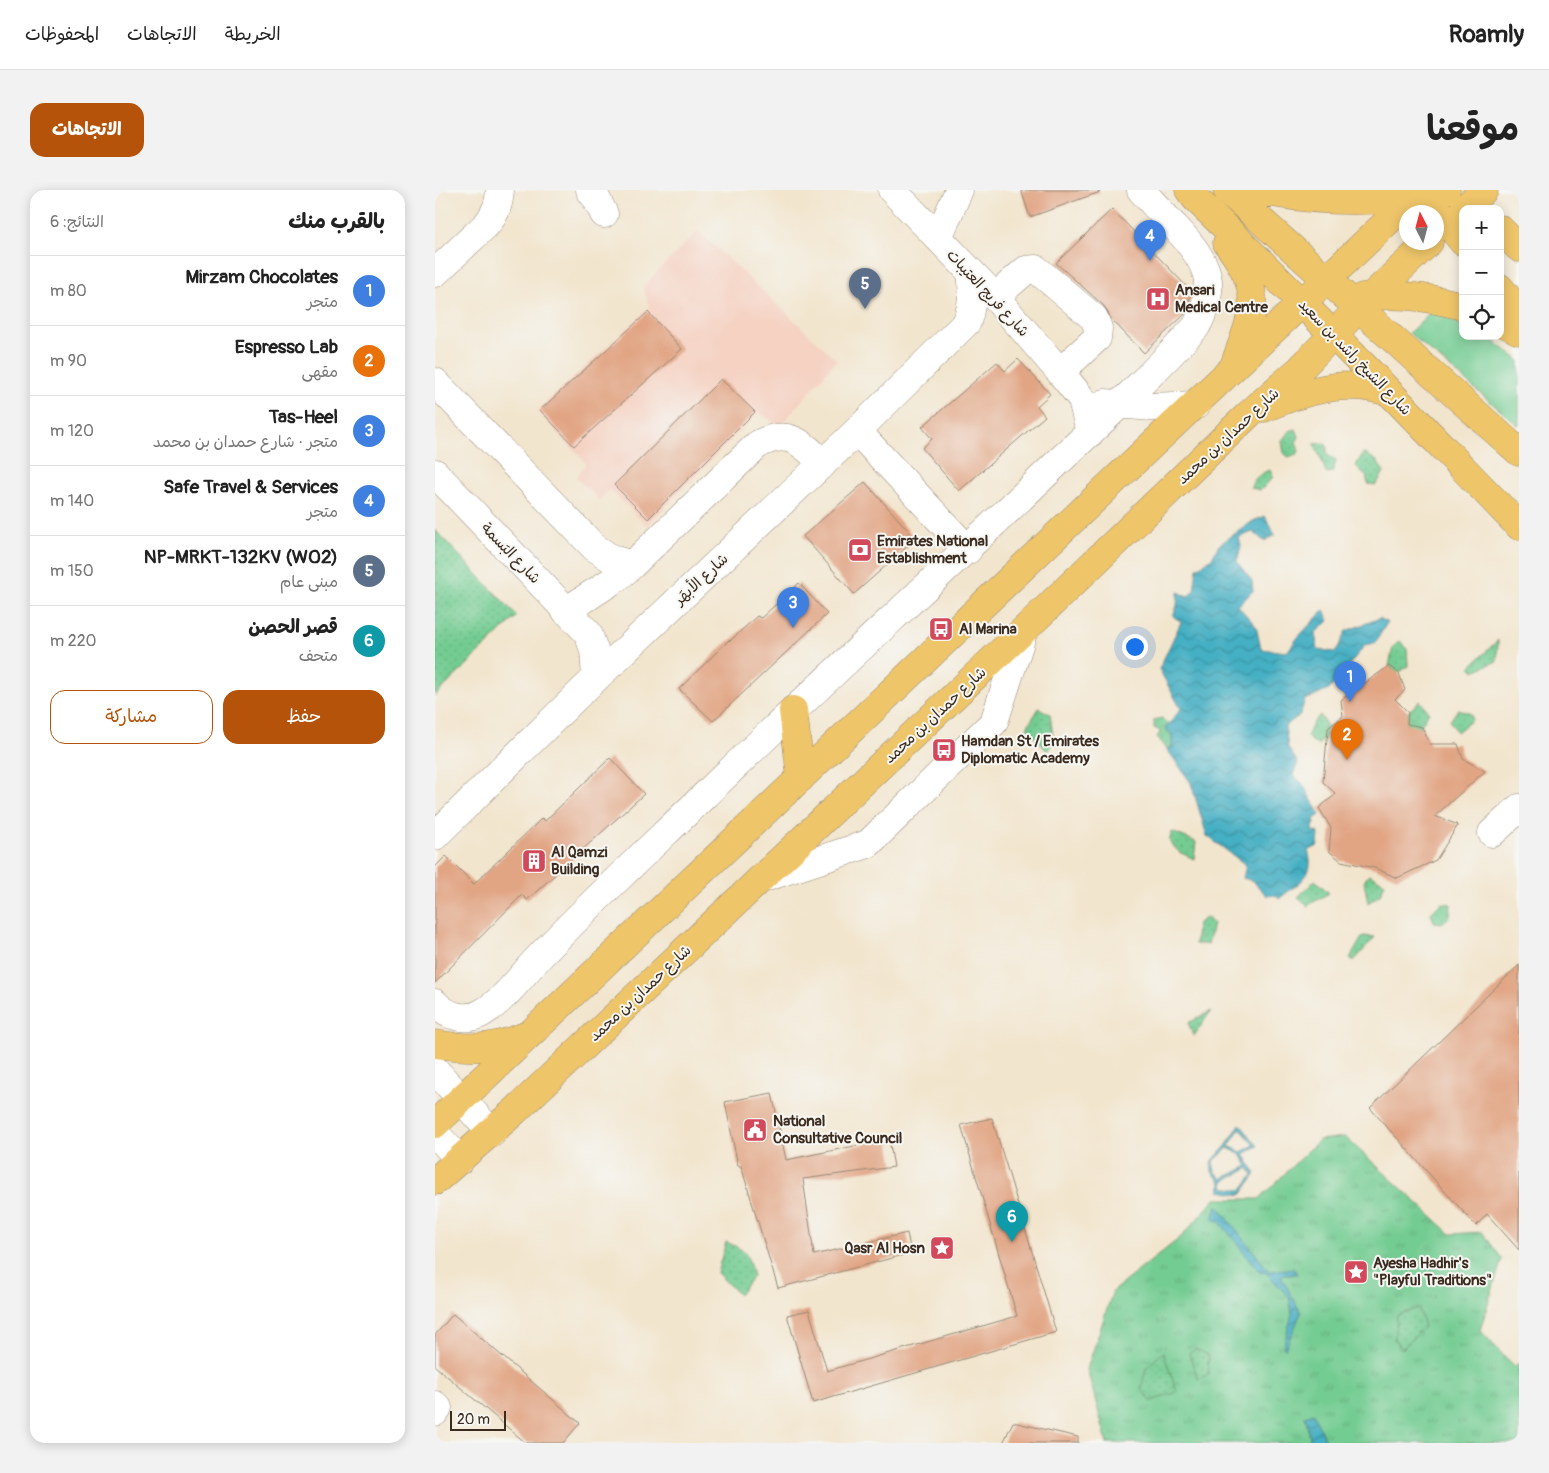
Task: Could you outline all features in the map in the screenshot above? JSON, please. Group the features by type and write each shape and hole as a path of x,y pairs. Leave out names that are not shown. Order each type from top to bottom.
{"main road":[{"path":"1227,190 1296,253 1328,279 1360,301 1519,452"},
{"path":"1256,190 1320,200 1355,202 1425,192 1459,209"},
{"path":"435,1124 1233,370 1300,312 1328,279 1425,192"},
{"path":"1192,194 1241,263 1251,285 1253,302 1251,316 1233,370"},
{"name":"شارع الشيخ راشد بن سعيد","path":"1192,194 1300,312 1333,334 1519,526"},
{"path":"1504,234 1519,248"},
{"name":"شارع حمدان بن محمد","path":"435,1181 492,1132 761,879 1249,414 1300,369 1333,334 1360,301 1420,250"},
{"path":"1504,293 1519,311"},
{"path":"1300,312 1393,295 1427,297 1459,305"},
{"path":"1504,323 1519,331"},
{"path":"1249,414 1286,400 1344,386 1367,387 1389,392"},
{"path":"793,710 801,778"},
{"path":"435,1044 482,1048 508,1043 533,1032"}],"street":[{"path":"435,273 487,224 498,207 500,190"},
{"path":"590,190 604,214"},
{"name":"شارع فريج العتيبات","path":"892,190 995,297 1082,399 1089,433"},
{"path":"938,238 959,190"},
{"path":"435,1003 460,1018 466,1018 481,1014 498,1002 542,953 793,710 968,550 1196,327 1204,312 1208,297 1205,265 1197,251 1141,190"},
{"path":"995,297 1026,270 1036,269 1094,318 1098,328 1097,338 1060,372"},
{"path":"971,273 973,295 967,322 991,318 1014,320"},
{"name":"شارع الأبهَر","path":"435,836 596,678 823,464 967,322"},
{"path":"435,382 594,547 612,559 632,565"},
{"path":"1082,399 1117,405 1152,407 1196,405"},
{"path":"857,431 968,550"},
{"path":"567,611 618,577 632,565 757,446 766,440 776,438 796,440 805,445 823,464"},
{"name":"شارع البَسمة","path":"435,473 588,633 607,640 626,642 636,640"},
{"path":"761,879 868,844 994,722 1024,630"},
{"name":"شارع البَسمة","path":"588,633 596,660 596,678"},
{"path":"1492,833 1519,808"},
{"path":"435,1070 492,1132"},
{"path":"435,1133 460,1160"}],"shaded area":[{"path":"698,231 837,360 780,426 758,412 647,526 609,489 600,500 576,478 586,463 537,411 649,308 643,286"}],"green space":[{"path":"1430,312 1459,323 1459,340 1492,340 1519,360 1519,426 1409,333"},
{"path":"1296,429 1299,437 1296,442 1299,451 1297,454 1288,457 1284,453 1282,441 1289,431"},
{"path":"1325,443 1327,455 1336,460 1333,472 1326,473 1314,444"},
{"path":"1363,453 1376,460 1384,472 1376,485 1368,484 1366,476 1356,466"},
{"path":"1270,470 1273,477 1261,490 1251,488 1257,477"},
{"path":"435,530 517,616 435,696"},
{"path":"1498,640 1497,661 1474,671 1470,667"},
{"path":"1400,641 1407,649 1408,666 1399,673 1389,666 1393,647"},
{"path":"1420,701 1429,712 1420,727 1407,724 1408,712"},
{"path":"1039,708 1050,714 1054,744 1047,751 1027,727"},
{"path":"1458,709 1471,714 1472,720 1457,732 1450,721"},
{"path":"1320,715 1327,726 1325,739 1317,745 1307,737 1313,723"},
{"path":"1162,718 1168,724 1165,729 1170,731 1172,737 1172,747 1167,749 1157,737 1160,733 1159,730 1154,728 1154,720"},
{"path":"1172,832 1196,842 1194,859 1179,852 1169,841"},
{"path":"1369,874 1385,883 1380,895 1368,903 1364,882"},
{"path":"1315,880 1329,893 1307,906 1298,897"},
{"path":"1441,903 1451,904 1450,916 1442,923 1434,922 1431,913"},
{"path":"1207,917 1213,924 1208,944 1195,944 1198,923"},
{"path":"1363,936 1375,937 1354,961 1350,958"},
{"path":"1211,1011 1194,1036 1188,1023"},
{"path":"1345,1137 1451,1234 1482,1232 1502,1259 1480,1330 1514,1367 1519,1362 1519,1443 1107,1443 1087,1369 1113,1291 1181,1237 1215,1199 1259,1199 1319,1140"},
{"path":"726,1242 743,1251 753,1276 739,1295 717,1273"},
{"path":"1419,1308 1424,1327 1402,1349 1394,1339 1397,1315"},
{"path":"1196,1349 1208,1355 1209,1374 1198,1379 1189,1353"},
{"path":"1163,1352 1177,1392 1151,1401 1141,1389 1146,1368"}],"water":[{"path":"1265,516 1275,535 1264,541 1253,532 1239,537 1241,546 1237,562 1252,581 1253,591 1238,606 1256,626 1261,649 1287,652 1299,636 1324,610 1329,621 1315,633 1318,650 1336,652 1346,631 1380,618 1387,623 1375,643 1365,645 1329,690 1305,700 1300,715 1285,726 1288,748 1298,763 1293,775 1302,783 1320,815 1314,819 1312,831 1319,833 1318,846 1308,851 1310,867 1307,874 1279,899 1275,895 1267,896 1253,881 1243,878 1246,865 1207,836 1191,783 1167,749 1172,747 1172,737 1170,732 1165,729 1181,709 1159,669 1181,622 1173,616 1177,606 1178,592 1188,596 1194,591 1197,568 1211,559 1219,545 1253,521"},
{"path":"1240,1124 1258,1146 1244,1154 1256,1174 1241,1195 1220,1191 1221,1182 1212,1172 1211,1162 1226,1146","holes":["1240,1128 1254,1145 1241,1152 1229,1146","1228,1148 1241,1155 1248,1166 1222,1179 1215,1171 1213,1162","1249,1168 1253,1175 1241,1190 1223,1187 1224,1181"]},
{"path":"1217,1205 1269,1271 1293,1268 1298,1274 1281,1276 1301,1313 1285,1349 1283,1347 1292,1314 1289,1297 1265,1272 1260,1273 1219,1221 1213,1220"},
{"path":"1313,1413 1326,1443 1311,1443 1305,1416"}],"building":[{"path":"1021,190 1099,190 1100,192 1030,217"},
{"path":"1112,209 1192,292 1185,314 1144,353 1112,320 1104,306 1056,263"},
{"path":"648,312 682,349 574,446 540,410"},
{"path":"1018,359 1050,394 1037,406 1045,416 959,491 922,448 932,439 922,427 997,362 1005,371"},
{"path":"721,379 755,412 648,519 614,485"},
{"path":"865,482 916,539 854,594 803,536"},
{"path":"799,583 827,614 713,721 679,689 729,640 757,616 761,618"},
{"path":"1389,666 1399,673 1405,690 1395,699 1408,712 1407,724 1422,727 1430,744 1458,744 1463,759 1485,771 1435,816 1458,825 1436,860 1397,878 1375,868 1341,861 1329,851 1331,828 1319,808 1336,794 1323,782 1328,728 1343,716 1341,700"},
{"path":"610,758 644,794 527,900 522,895 435,983 435,867 446,856 474,884 542,818 545,821"},
{"path":"1519,965 1519,1250 1487,1214 1476,1226 1370,1108"},
{"path":"772,1093 786,1160 889,1139 894,1167 803,1179 814,1255 907,1233 911,1253 778,1288 741,1166 738,1166 725,1102"},
{"path":"992,1118 1056,1332 813,1403 787,1315 809,1310 827,1371 1017,1316 961,1125"},
{"path":"453,1314 580,1423 563,1443 526,1443 435,1366 435,1335"},
{"path":"1013,1422 1078,1437 1078,1443 1003,1443"}],"place":[{"name":"Safe Travel & Services","path":"1150,261"},
{"name":"Ansari Medical Centre","path":"1158,299"},
{"name":"NP-MRKT-132KV (W02)","path":"865,309"},
{"name":"Emirates National Establishment","path":"860,550"},
{"name":"Tas-Heel","path":"793,628"},
{"name":"Al Marina","path":"941,629"},
{"name":"Mirzam Chocolates","path":"1350,702"},
{"name":"Hamdan St / Emirates Diplomatic Academy","path":"944,750"},
{"name":"Espresso Lab","path":"1347,760"},
{"name":"Al Qamzi Building","path":"534,861"},
{"name":"National Consultative Council","path":"755,1130"},
{"name":"قصر الحصن","path":"1012,1242"},
{"name":"Qasr Al Hosn","path":"942,1248"},
{"name":"Ayesha Hadhir's \"Playful Traditions\"","path":"1356,1272"}]}
